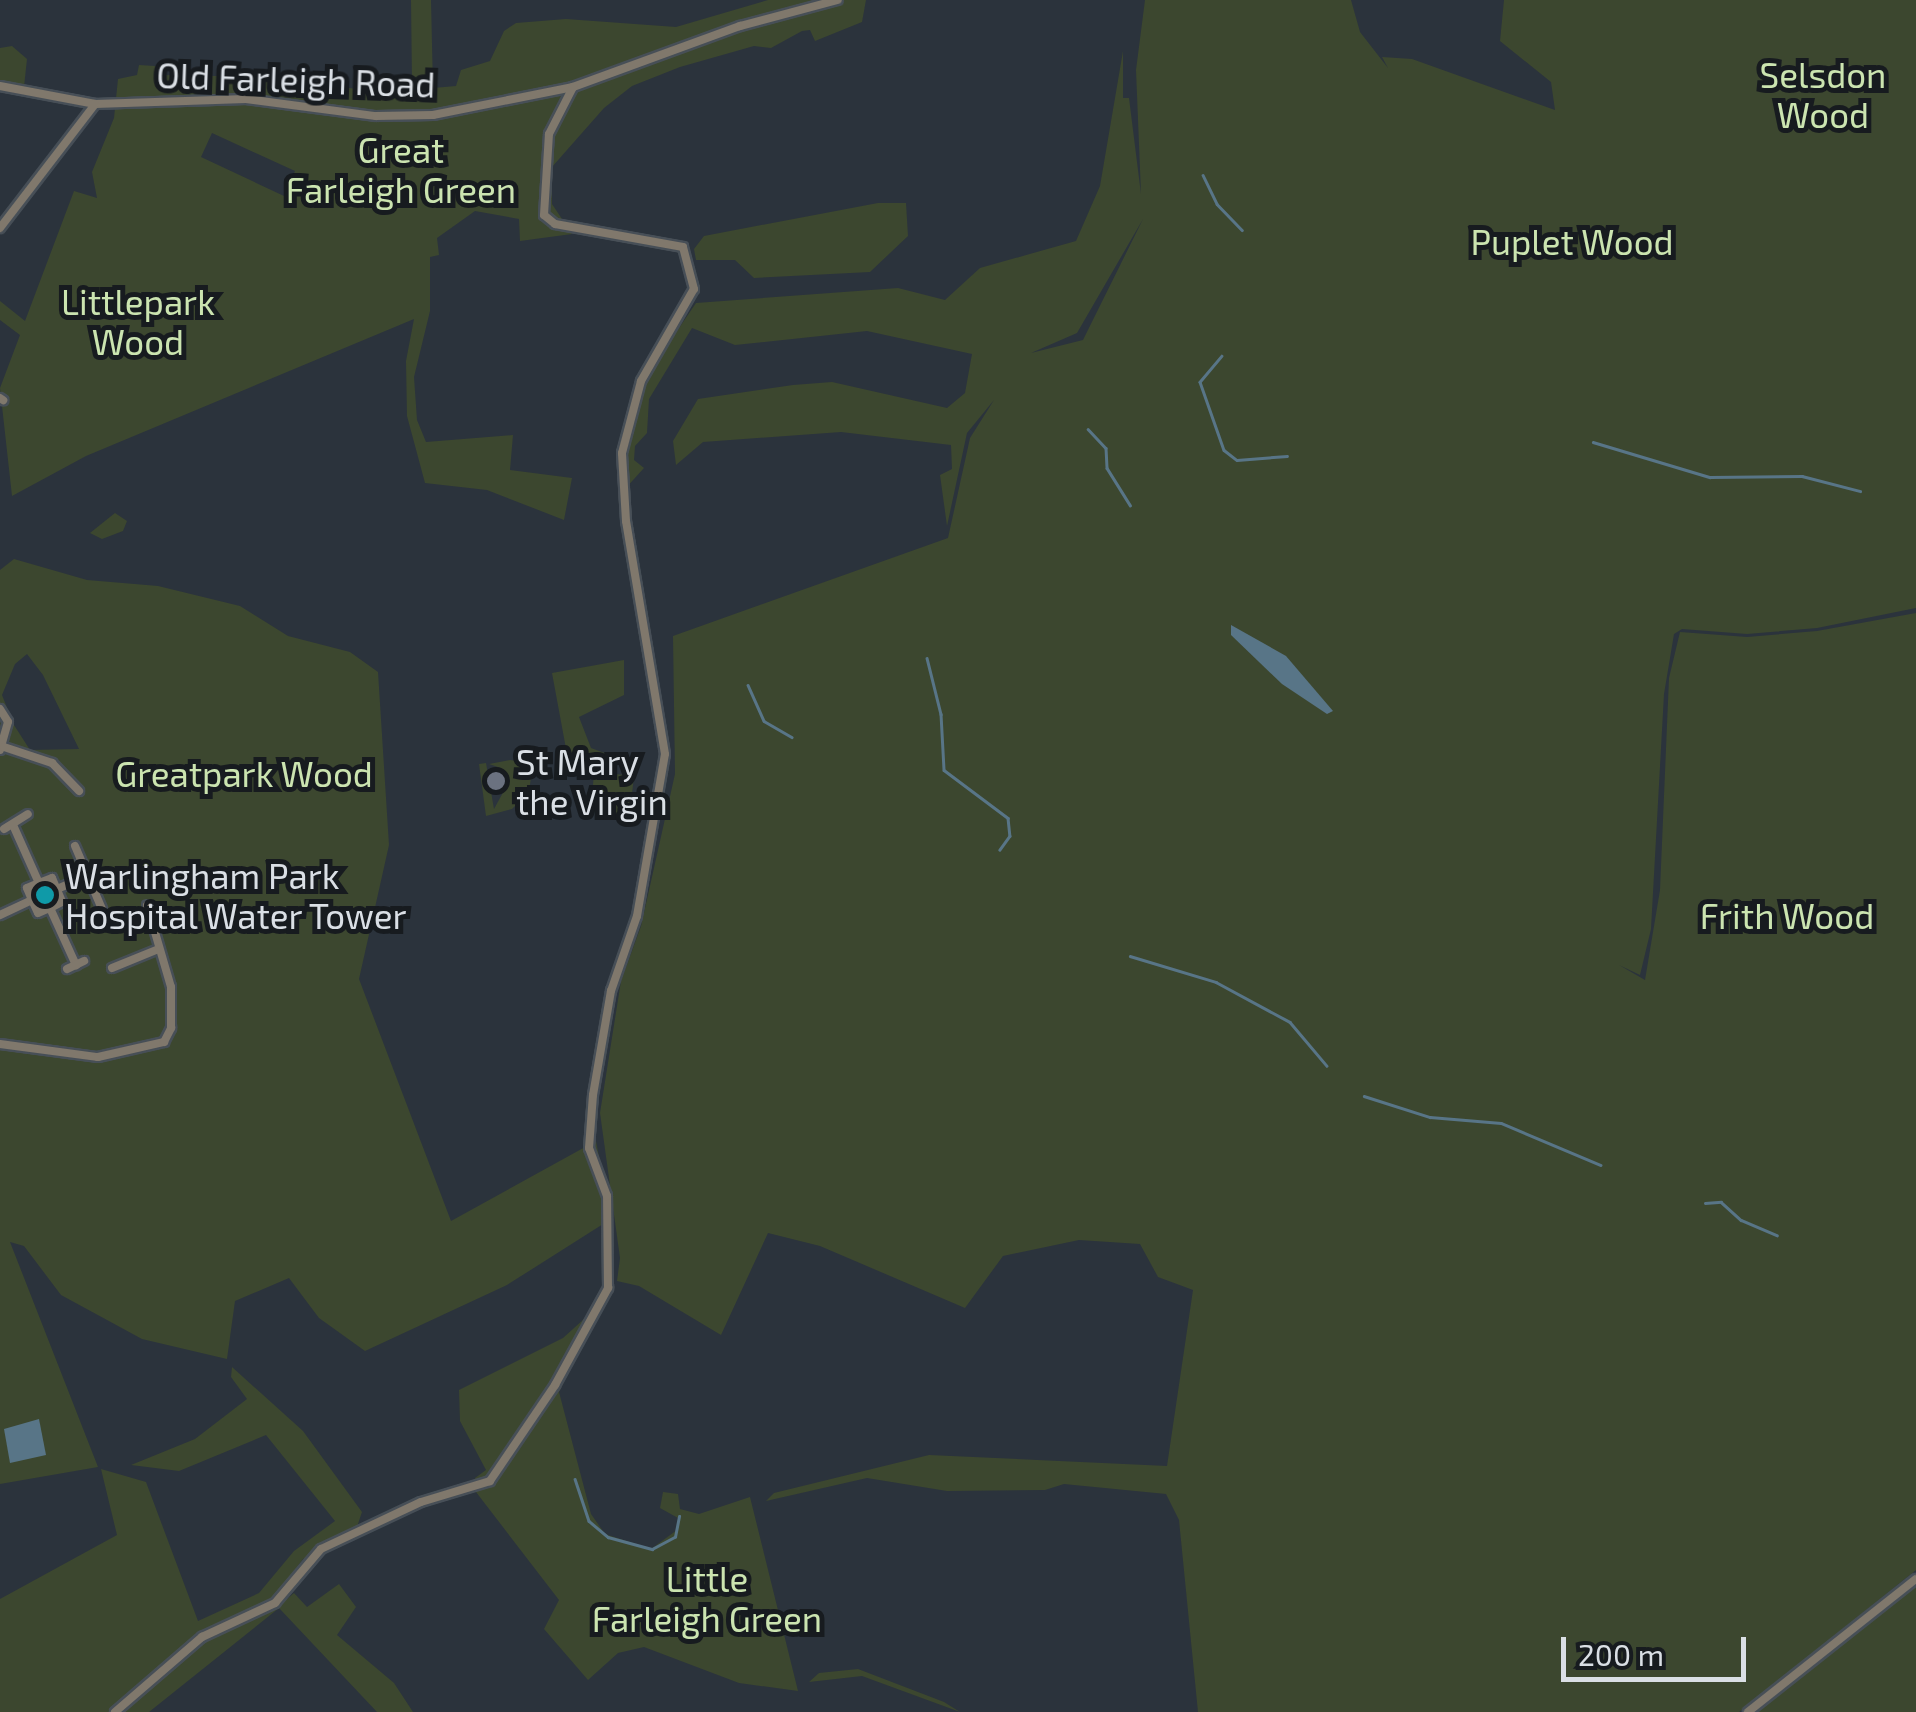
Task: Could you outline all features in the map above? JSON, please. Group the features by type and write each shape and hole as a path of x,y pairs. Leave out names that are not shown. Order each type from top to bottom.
{"street":[{"name":"Old Farleigh Road","path":"0,86 95,104 258,100 404,118 573,87 740,26 838,0"},
{"path":"115,1712 202,1637 260,1611 321,1549 499,1473 603,1301 610,1273 607,1196 589,1148 593,1096 611,991 636,916 665,754 626,522 622,453 641,381 694,289 683,246 555,224 544,215 542,175 563,102 573,87"},
{"path":"551,92 563,102"},
{"path":"2,222 95,104"},
{"path":"0,708 8,722 2,748 52,762 79,791"},
{"path":"28,814 9,827 39,883"},
{"path":"76,846 102,908"},
{"path":"56,889 88,876"},
{"path":"52,878 62,902 38,913 27,888 39,883 52,878"},
{"path":"0,914 32,900"},
{"path":"0,1044 98,1056 154,1049 172,1028 171,987 156,950 146,905"},
{"path":"50,908 76,965"},
{"path":"112,968 156,950"},
{"path":"1748,1712 1916,1579"}],"green space":[{"path":"411,0 431,0 433,88 456,86 461,70 490,61 504,31 516,23 566,19 676,27 768,0 866,0 862,22 815,41 810,30 802,31 771,48 754,46 680,67 632,86 604,108 552,167 552,204 572,234 520,241 519,219 475,211 437,238 439,255 430,257 430,311 414,377 417,420 426,442 513,435 510,470 572,478 564,520 487,490 425,483 407,416 406,361 414,319 86,456 12,496 0,388 20,335 0,320 0,301 25,321 74,191 97,198 92,172 114,118 118,79 137,75 139,65 155,66 161,75 267,77 402,95 428,88 412,84","holes":["212,133 295,171 284,196 201,157"]},
{"path":"1145,0 1351,0 1360,32 1388,68 1382,57 1412,59 1555,110 1551,82 1500,41 1504,0 1916,0 1916,608 1817,628 1747,634 1682,629 1674,634 1664,694 1651,929 1640,975 1619,965 1645,980 1660,890 1669,678 1680,632 1747,637 1817,631 1916,613 1916,1570 1739,1712 1198,1712 1179,1520 1166,1494 1064,1484 1045,1490 947,1491 867,1478 766,1501 774,1493 929,1455 1167,1466 1193,1290 1158,1277 1140,1244 1079,1240 1003,1256 965,1308 820,1246 768,1233 721,1335 639,1286 617,1281 620,1258 600,1113 621,981 641,926 675,774 673,636 948,538 970,438 994,400 967,433 947,526 940,475 952,469 951,445 841,432 703,442 676,465 673,441 698,399 793,385 832,382 947,408 965,393 972,354 867,331 735,345 692,328 649,399 647,433 635,446 634,460 644,468 624,490 625,456 645,378 696,303 898,288 945,300 980,268 1076,241 1100,186 1123,51 1123,98 1129,98 1141,194 1136,70","holes":["1143,219 1083,340 1031,353 1077,333"]},
{"path":"12,46 27,59 24,87 0,82 0,48"},
{"path":"878,203 906,203 908,236 870,272 754,278 735,260 696,260 694,249 704,236"},
{"path":"115,513 127,521 123,531 102,539 90,533"},
{"name":"Greatpark Wood","path":"14,559 87,580 158,586 240,606 288,636 350,652 378,672 389,845 359,979 451,1221 596,1141 611,1219 507,1285 365,1351 319,1318 289,1278 235,1301 227,1359 142,1339 61,1295 24,1246 10,1242 98,1467 0,1484 0,570","holes":["27,654 43,675 79,749 30,750 14,725 2,695 15,664"]},
{"path":"624,660 624,695 579,717 591,748 610,755 567,754 552,673"},
{"path":"510,760 533,763 529,792 512,809 486,816 479,764 486,763 494,809 506,787 501,768 489,764"},
{"path":"594,772 634,776 629,821 591,811"},
{"name":"Little Farleigh Green","path":"584,1319 591,1324 559,1392 591,1514 605,1534 651,1549 677,1530 678,1518 660,1508 663,1492 678,1494 680,1509 699,1514 750,1497 798,1691 739,1683 644,1647 618,1653 588,1680 544,1629 559,1600 476,1492 475,1478 486,1470 460,1421 459,1390 563,1338"},
{"path":"232,1367 303,1431 362,1512 357,1527 303,1559 279,1591 287,1599 294,1593 307,1607 339,1584 356,1607 337,1635 394,1683 413,1712 377,1712 279,1608 149,1712 0,1712 0,1599 117,1535 101,1469 146,1482 198,1621 259,1593 294,1551 335,1521 266,1435 179,1471 131,1465 195,1439 247,1399 231,1377"},
{"path":"1916,1584 1916,1712 1753,1712 1826,1658"},
{"path":"858,1669 960,1712 862,1676 809,1682 819,1673"}],"water":[{"path":"1231,625 1286,656 1333,711 1327,714 1282,684 1231,635"},
{"path":"39,1419 46,1455 10,1463 4,1429"}],"waterway":[{"path":"1203,175 1217,204 1242,230"},
{"path":"1222,356 1200,382 1224,450 1237,460 1287,456"},
{"path":"1088,429 1106,448 1107,468 1130,505"},
{"path":"1593,442 1710,477 1802,476 1860,491"},
{"path":"927,658 941,714 944,770 1008,818 1010,836 1000,850"},
{"path":"748,685 764,721 792,737"},
{"path":"1130,956 1216,982 1290,1022 1327,1066"},
{"path":"1364,1096 1430,1117 1501,1123 1601,1165"},
{"path":"1705,1203 1721,1202 1741,1220 1777,1235"},
{"path":"575,1479 589,1521 608,1537 652,1549 675,1537 679,1516"}],"place":[{"name":"St Mary the Virgin","path":"496,781"},
{"name":"Warlingham Park Hospital Water Tower","path":"45,895"}],"park label":[{"name":"Selsdon Wood","path":"1823,94"},
{"name":"Great Farleigh Green","path":"401,169"},
{"name":"Puplet Wood","path":"1572,241"},
{"name":"Littlepark Wood","path":"138,321"},
{"name":"Frith Wood","path":"1787,915"}]}
